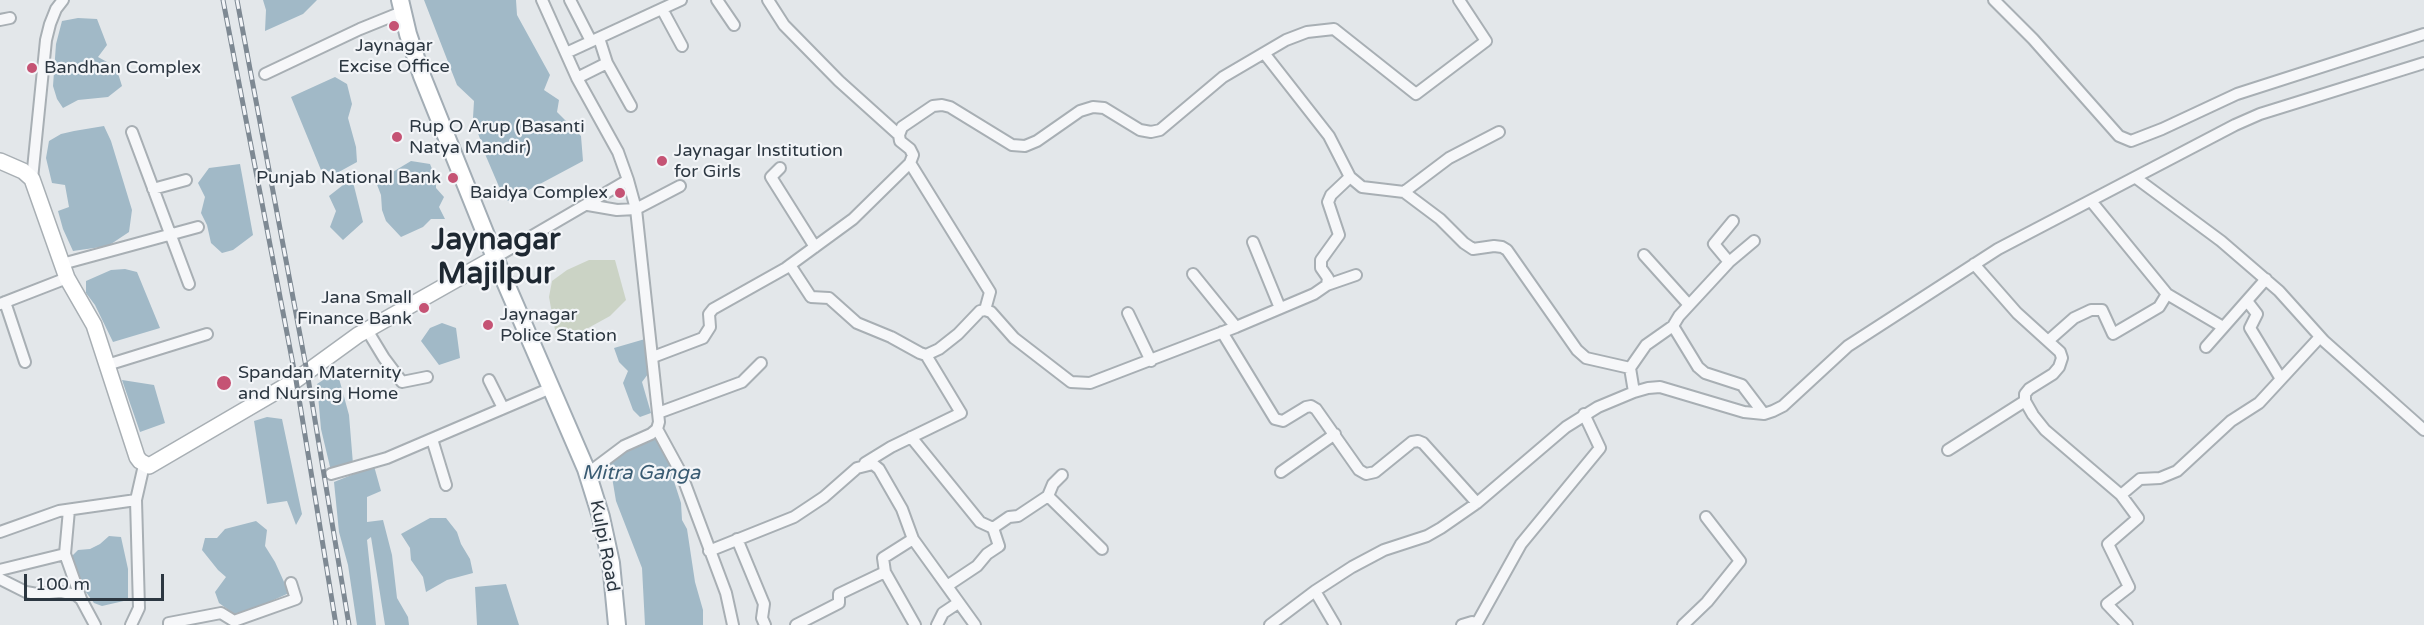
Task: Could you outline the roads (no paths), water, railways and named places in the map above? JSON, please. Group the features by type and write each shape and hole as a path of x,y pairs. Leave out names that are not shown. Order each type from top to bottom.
{"main road":[{"name":"Kulpi Road","path":"401,6 422,76 588,473 612,563 617,625"},
{"path":"0,159 23,171 32,179 64,271 94,325 137,457 144,465 154,464 296,380 367,330 496,257"}],"street":[{"path":"32,179 46,40 56,9 63,0"},
{"path":"542,0 577,78 618,152 628,180 636,209 653,357 658,413 657,429 681,473 731,608 733,625"},
{"path":"570,0 595,39 631,106"},
{"path":"566,53 681,0"},
{"path":"717,0 734,25"},
{"path":"768,0 784,25 839,81 899,135"},
{"path":"653,357 703,338 710,327 709,314 713,309 790,265 853,219 910,163 913,156 910,149 900,141 899,135 902,127 933,106 950,107 1012,145 1025,146 1037,141 1080,111 1093,107 1104,108 1140,130 1151,132 1160,130 1213,84 1264,52 1296,34 1334,29 1416,94 1486,41 1459,0"},
{"path":"1994,0 2034,39 2119,136 2131,141 2237,94 2424,34"},
{"path":"265,74 360,29 401,6"},
{"path":"662,9 682,46"},
{"path":"1264,52 1329,136 1350,177 1362,187 1404,192 1440,219 1473,249 1494,246 1507,250 1577,350 1586,358 1630,368"},
{"path":"577,78 607,63"},
{"path":"1270,625 1352,567 1384,550 1427,536 1477,503 1584,414 1634,392 1659,387 1730,409 1764,414 1783,406 1848,346 1998,249 2260,114 2424,63"},
{"path":"132,132 189,284"},
{"path":"1404,192 1449,158 1499,132"},
{"path":"910,163 990,292 985,310"},
{"path":"780,168 771,177 815,247"},
{"path":"1327,285 1328,278 1321,268 1322,260 1339,235 1328,202 1331,195 1350,177"},
{"path":"2136,178 2221,241 2266,279 2320,337 2424,430"},
{"path":"153,189 186,180"},
{"path":"496,257 628,180"},
{"path":"588,205 617,210 636,209 680,186"},
{"path":"2091,201 2167,294 2223,327"},
{"path":"1729,262 1714,244 1733,221"},
{"path":"26,362 2,303 64,271 198,227"},
{"path":"1634,392 1630,368 1646,345 1673,326 1729,262 1754,241"},
{"path":"1253,242 1280,308"},
{"path":"1644,255 1689,305"},
{"path":"1974,264 2017,313 2060,352 2062,358 2059,367 2053,374 2029,389 2025,394 2025,401 2045,430 2121,495 2138,518 2108,544 2129,587 2107,604 2127,625"},
{"path":"709,551 806,510 857,468 961,412 926,355 857,322 829,298 811,297 790,265"},
{"path":"1193,274 1236,327"},
{"path":"926,355 939,349 958,334 980,311 985,310 991,312 1014,338 1071,382 1090,383 1236,327 1314,294 1327,285 1356,275"},
{"path":"2206,347 2266,279"},
{"path":"2048,341 2074,318 2091,310 2102,310 2114,334 2160,307 2167,294"},
{"path":"2247,301 2257,314 2250,328 2281,379"},
{"path":"1128,313 1150,361"},
{"path":"1673,326 1698,367 1705,373 1742,385 1764,414"},
{"path":"367,330 402,382 427,377"},
{"path":"1222,332 1275,419 1283,421 1311,406 1321,414 1359,470 1365,474 1376,472 1412,442 1423,443 1477,503"},
{"path":"107,365 207,334"},
{"path":"2121,495 2140,479 2160,478 2177,471 2223,428 2259,403 2320,337"},
{"path":"658,413 742,382 760,363"},
{"path":"489,380 503,408"},
{"path":"331,474 387,458 551,388"},
{"path":"1948,450 2025,401"},
{"path":"1462,625 1472,622 1476,625 1521,544 1600,448 1584,414"},
{"path":"588,473 618,450 657,429"},
{"path":"1281,472 1335,434"},
{"path":"911,437 981,522 993,528 999,546 987,554 977,566 946,586"},
{"path":"432,439 446,485"},
{"path":"857,468 873,464 879,469 902,508 913,539 975,625"},
{"path":"131,625 139,608 136,500 144,465"},
{"path":"993,528 1009,517 1018,516 1048,496 1053,484 1062,475"},
{"path":"1048,496 1102,549"},
{"path":"0,532 69,510 136,500"},
{"path":"69,510 65,554 81,599 95,625"},
{"path":"1683,625 1707,602 1740,561 1706,517"},
{"path":"737,539 764,604 762,618 765,625"},
{"path":"913,539 884,558 885,572 915,625"},
{"path":"0,570 65,554"},
{"path":"796,625 839,603 839,594 885,572"},
{"path":"0,579 26,592 37,594 68,592 81,599"},
{"path":"169,625 169,623 221,612 234,621 296,598 291,583"},
{"path":"1315,591 1335,625"},
{"path":"938,625 943,613 958,603"}],"water":[{"path":"263,0 317,0 303,14 265,31 266,10"},
{"path":"424,0 516,0 517,15 550,75 544,90 559,100 557,112 581,136 583,161 508,201 500,189 485,154 473,118 474,101 457,85"},
{"path":"78,18 97,19 107,45 98,57 116,67 122,86 108,97 78,100 63,108 53,86 56,44 62,21"},
{"path":"335,77 347,84 352,104 348,118 356,147 357,162 337,173 321,170 291,97"},
{"path":"104,126 111,141 132,210 129,232 108,246 73,251 58,211 69,207 65,185 52,183 46,158 49,141 61,134"},
{"path":"411,161 430,164 436,179 436,188 444,197 439,207 445,219 431,219 423,227 401,237 386,221 376,182"},
{"path":"240,164 253,235 233,250 222,253 211,243 207,225 201,213 205,197 198,183 209,168"},
{"path":"352,178 363,222 343,240 330,227 336,211 329,196"},
{"path":"125,269 137,272 160,328 113,342 95,305 86,293 86,281 111,270"},
{"path":"442,323 456,328 460,358 439,365 421,341 430,328"},
{"path":"645,339 651,370 642,382 651,413 640,417 633,410 623,383 628,371 619,362 614,348"},
{"path":"337,371 349,415 353,464 331,471 321,429 317,384"},
{"path":"122,380 154,385 165,423 140,432"},
{"path":"267,417 282,419 302,514 296,525 287,501 267,504 254,421"},
{"name":"Mitra Ganga","path":"655,436 670,456 672,475 681,503 682,520 687,529 695,582 703,610 703,625 645,625 642,568 616,501 609,459"},
{"path":"374,466 381,491 367,497 367,522 383,520 392,555 397,598 408,617 409,625 385,625 371,537 367,540 376,625 357,625 348,565 339,532 334,482"},
{"path":"430,518 446,518 457,532 470,559 473,573 447,580 426,592 423,577 411,560 410,548 401,534"},
{"path":"256,521 267,530 265,546 289,593 254,609 234,614 219,603 215,592 226,577 202,550 205,538 217,538 225,529"},
{"path":"109,536 121,537 128,569 128,600 102,606 94,603 77,580 70,558 78,550 90,549"},
{"path":"506,584 519,625 477,625 475,587"}],"railway":[{"path":"223,0 296,380 336,625"},
{"path":"237,0 307,372 349,625"}],"place":[{"name":"Jaynagar Excise Office","path":"394,26"},
{"name":"Bandhan Complex","path":"32,68"},
{"name":"Rup O Arup (Basanti Natya Mandir)","path":"397,137"},
{"name":"Jaynagar Institution for Girls","path":"662,161"},
{"name":"Punjab National Bank","path":"453,178"},
{"name":"Baidya Complex","path":"620,193"},
{"name":"Jana Small Finance Bank","path":"424,308"},
{"name":"Jaynagar Police Station","path":"488,325"},
{"name":"Spandan Maternity and Nursing Home","path":"224,383"}],"district":[{"name":"Jaynagar Majilpur","path":"496,258"}]}
